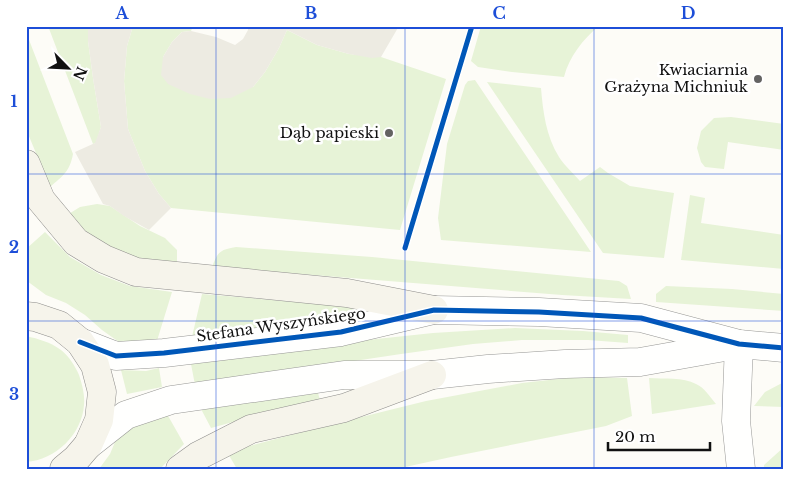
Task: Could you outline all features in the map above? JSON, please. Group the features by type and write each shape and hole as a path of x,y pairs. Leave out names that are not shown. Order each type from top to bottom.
{"main road":[{"path":"26,164 41,200 76,242 104,259 136,272 347,293 434,310"},
{"path":"29,311 59,325 80,342 95,365 102,392 99,420 88,445 64,469"},
{"path":"180,469 198,456 251,429 344,408 432,375"}],"street":[{"name":"Stefana Wyszyńskiego","path":"80,342 116,356 172,352 341,332 434,310 539,312 641,318 739,344 784,348"},
{"name":"Stefana Wyszyńskiego","path":"88,445 126,415 171,400 344,374 432,375 498,368 640,362 739,344"},
{"path":"739,344 736,421 741,469"}],"green space":[{"path":"48,26 88,26 88,41 101,127 96,143 93,144"},
{"path":"133,26 193,26 191,31 182,32 172,42 163,57 253,87 265,72 287,30 317,45 349,54 381,57 446,79 400,230 171,208 159,194 145,171 128,129 124,81 127,46"},
{"path":"481,26 599,26 577,49 569,62 564,77 478,67 471,61"},
{"path":"26,32 73,154 70,165 65,173 50,187 26,129"},
{"path":"475,80 591,252 441,240 438,218 447,144 465,85 468,81"},
{"path":"487,82 541,88 544,115 551,141 561,160 580,181 600,167 630,186 674,193 664,258 603,253"},
{"path":"731,117 784,124 784,150 728,142 724,169 705,167 701,162 697,148 701,131 714,118"},
{"path":"690,195 705,198 701,223 784,235 784,269 681,260"},
{"path":"97,204 110,206 140,226 165,238 177,250 177,264 148,261 115,251 78,226 67,215 80,207"},
{"path":"45,232 70,257 101,275 130,286 172,292 156,344 119,342 85,315 66,303 46,295 27,281 26,249"},
{"path":"236,247 372,257 619,281 627,286 631,299 212,267 220,252"},
{"path":"666,286 784,294 784,311 656,302 656,294"},
{"path":"202,294 344,306 369,310 366,314 191,341"},
{"path":"515,328 628,335 628,343 588,340 522,340 473,344 195,385 191,364 348,342 433,333"},
{"path":"26,336 49,343 67,355 79,375 84,401 82,416 78,426 66,444 47,456 26,462"},
{"path":"159,368 162,387 127,394 121,370 146,371"},
{"path":"576,377 627,378 632,416 606,426 396,469 237,469 227,452 426,401 522,383"},
{"path":"649,378 679,379 691,382 702,388 716,404 652,414"},
{"path":"784,383 784,407 754,406 765,392"},
{"path":"318,393 320,400 211,428 201,409"},
{"path":"167,414 184,444 160,469 99,469 110,454 115,442 127,431 149,418"},
{"path":"784,447 784,469 764,469 764,465"}],"shaded area":[{"path":"88,26 133,26 127,46 124,81 128,129 145,171 159,194 171,208 149,230 110,206 103,204 75,152 95,143 101,127 88,41"},
{"path":"248,26 399,26 381,57 372,58 317,45 287,30 265,72 253,87 231,98 210,99 190,94 168,84 161,75 163,57 172,42 182,32 191,31 216,37 235,45 243,39"}],"cycle path":[{"path":"405,248 472,26"},
{"path":"80,342 116,356 164,353 341,332 434,310 539,312 641,318 739,344 784,348"}],"place":[{"name":"Kwiaciarnia Grażyna Michniuk","path":"758,79"},
{"name":"Dąb papieski","path":"389,133"}]}
